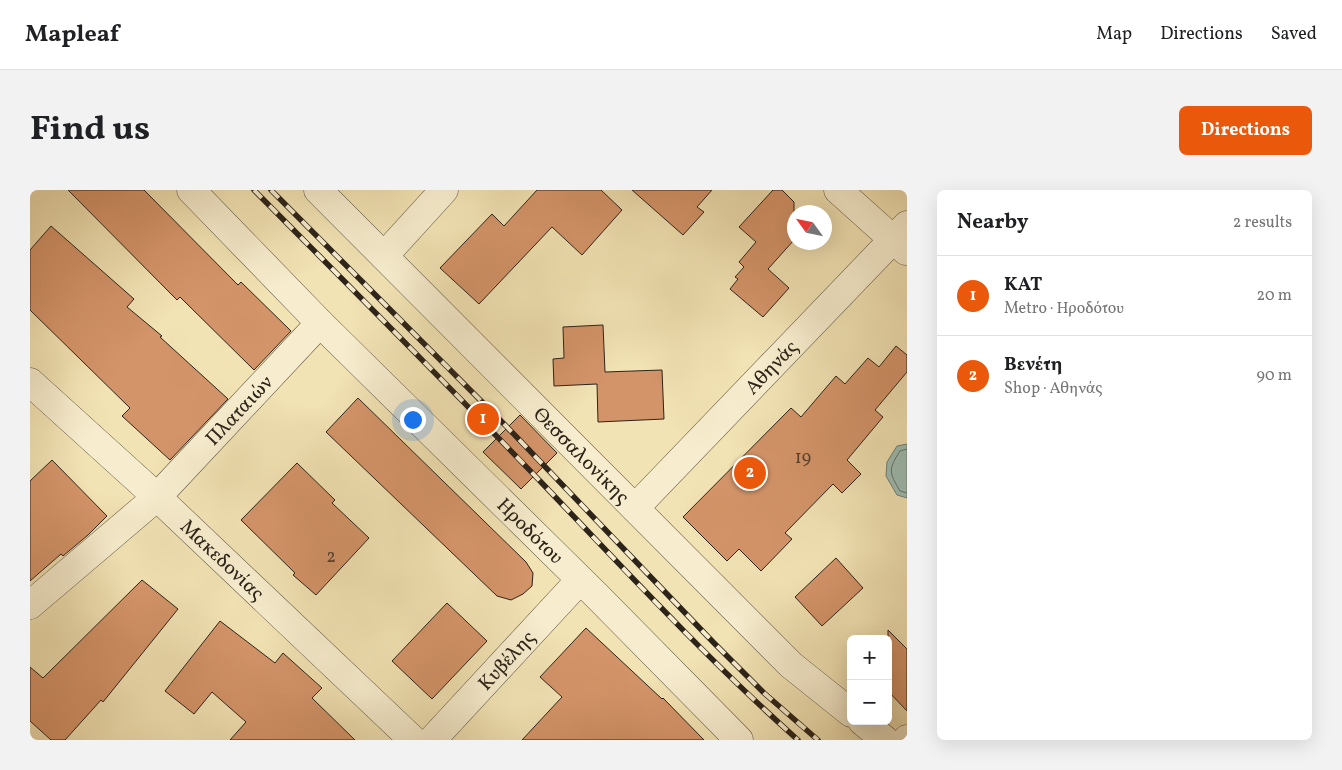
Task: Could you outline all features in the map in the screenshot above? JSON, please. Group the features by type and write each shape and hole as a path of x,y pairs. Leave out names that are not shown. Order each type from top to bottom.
{"street":[{"path":"191,190 320,323"},
{"name":"Θεσσαλονίκης","path":"318,190 792,665 847,710"},
{"path":"384,256 444,190"},
{"path":"838,190 902,239"},
{"name":"Αθηνάς","path":"635,508 902,239"},
{"name":"Πλαταιών","path":"30,605 157,497 320,323"},
{"name":"Ηροδότου","path":"320,323 739,740"},
{"name":"Μακεδονίας","path":"30,382 157,497 399,734"},
{"name":"Κυβέλης","path":"432,740 580,580"},
{"path":"867,725 885,740"}],"water":[{"path":"907,444 907,498 897,495 886,476 887,462 897,446"}],"building":[{"path":"68,190 144,190 238,285 241,282 291,331 254,370 180,297 177,300"},
{"path":"537,190 601,190 622,210 582,255 552,227 479,304 440,268 492,214 504,226"},
{"path":"632,190 712,190 697,207 704,212 683,235"},
{"path":"773,190 782,190 794,202 794,205 787,205 787,248 768,269 789,288 763,317 730,289 738,279 735,277 744,267 739,262 756,242 739,227"},
{"path":"51,226 134,299 127,307 162,336 160,337 228,399 170,460 122,416 130,408 30,310 30,250"},
{"path":"603,325 605,372 662,370 664,419 598,422 597,384 554,386 553,359 564,358 563,327"},
{"path":"896,346 907,355 907,372 875,410 883,417 847,460 861,474 842,493 833,484 785,533 792,539 761,571 739,549 727,561 683,517 791,408 801,417 836,376 845,384 868,358 879,367"},
{"path":"358,398 526,562 533,573 532,586 523,594 511,600 497,596 326,432"},
{"path":"520,415 557,453 521,489 483,452"},
{"path":"52,460 107,516 88,535 63,556 61,554 30,581 30,481"},
{"path":"297,463 335,500 332,503 369,538 316,595 293,575 295,573 241,520"},
{"path":"836,558 863,588 822,626 795,597"},
{"path":"142,580 178,609 103,702 101,700 65,740 51,740 30,721 30,667 43,678"},
{"path":"447,603 487,641 432,699 392,661"},
{"path":"220,621 275,663 283,653 322,688 312,698 355,740 230,740 246,722 212,692 194,714 165,691"},
{"path":"586,628 663,698 704,740 522,740 562,697 540,677"},
{"path":"888,630 907,649 907,711 892,695 892,635 888,635"}],"railway":[{"path":"254,190 469,408 699,646 798,740"},
{"path":"271,190 506,426 713,642 764,693 818,740"}],"place":[{"name":"ΚΑΤ","path":"483,419"},
{"name":"Βενέτη","path":"750,473"}]}
